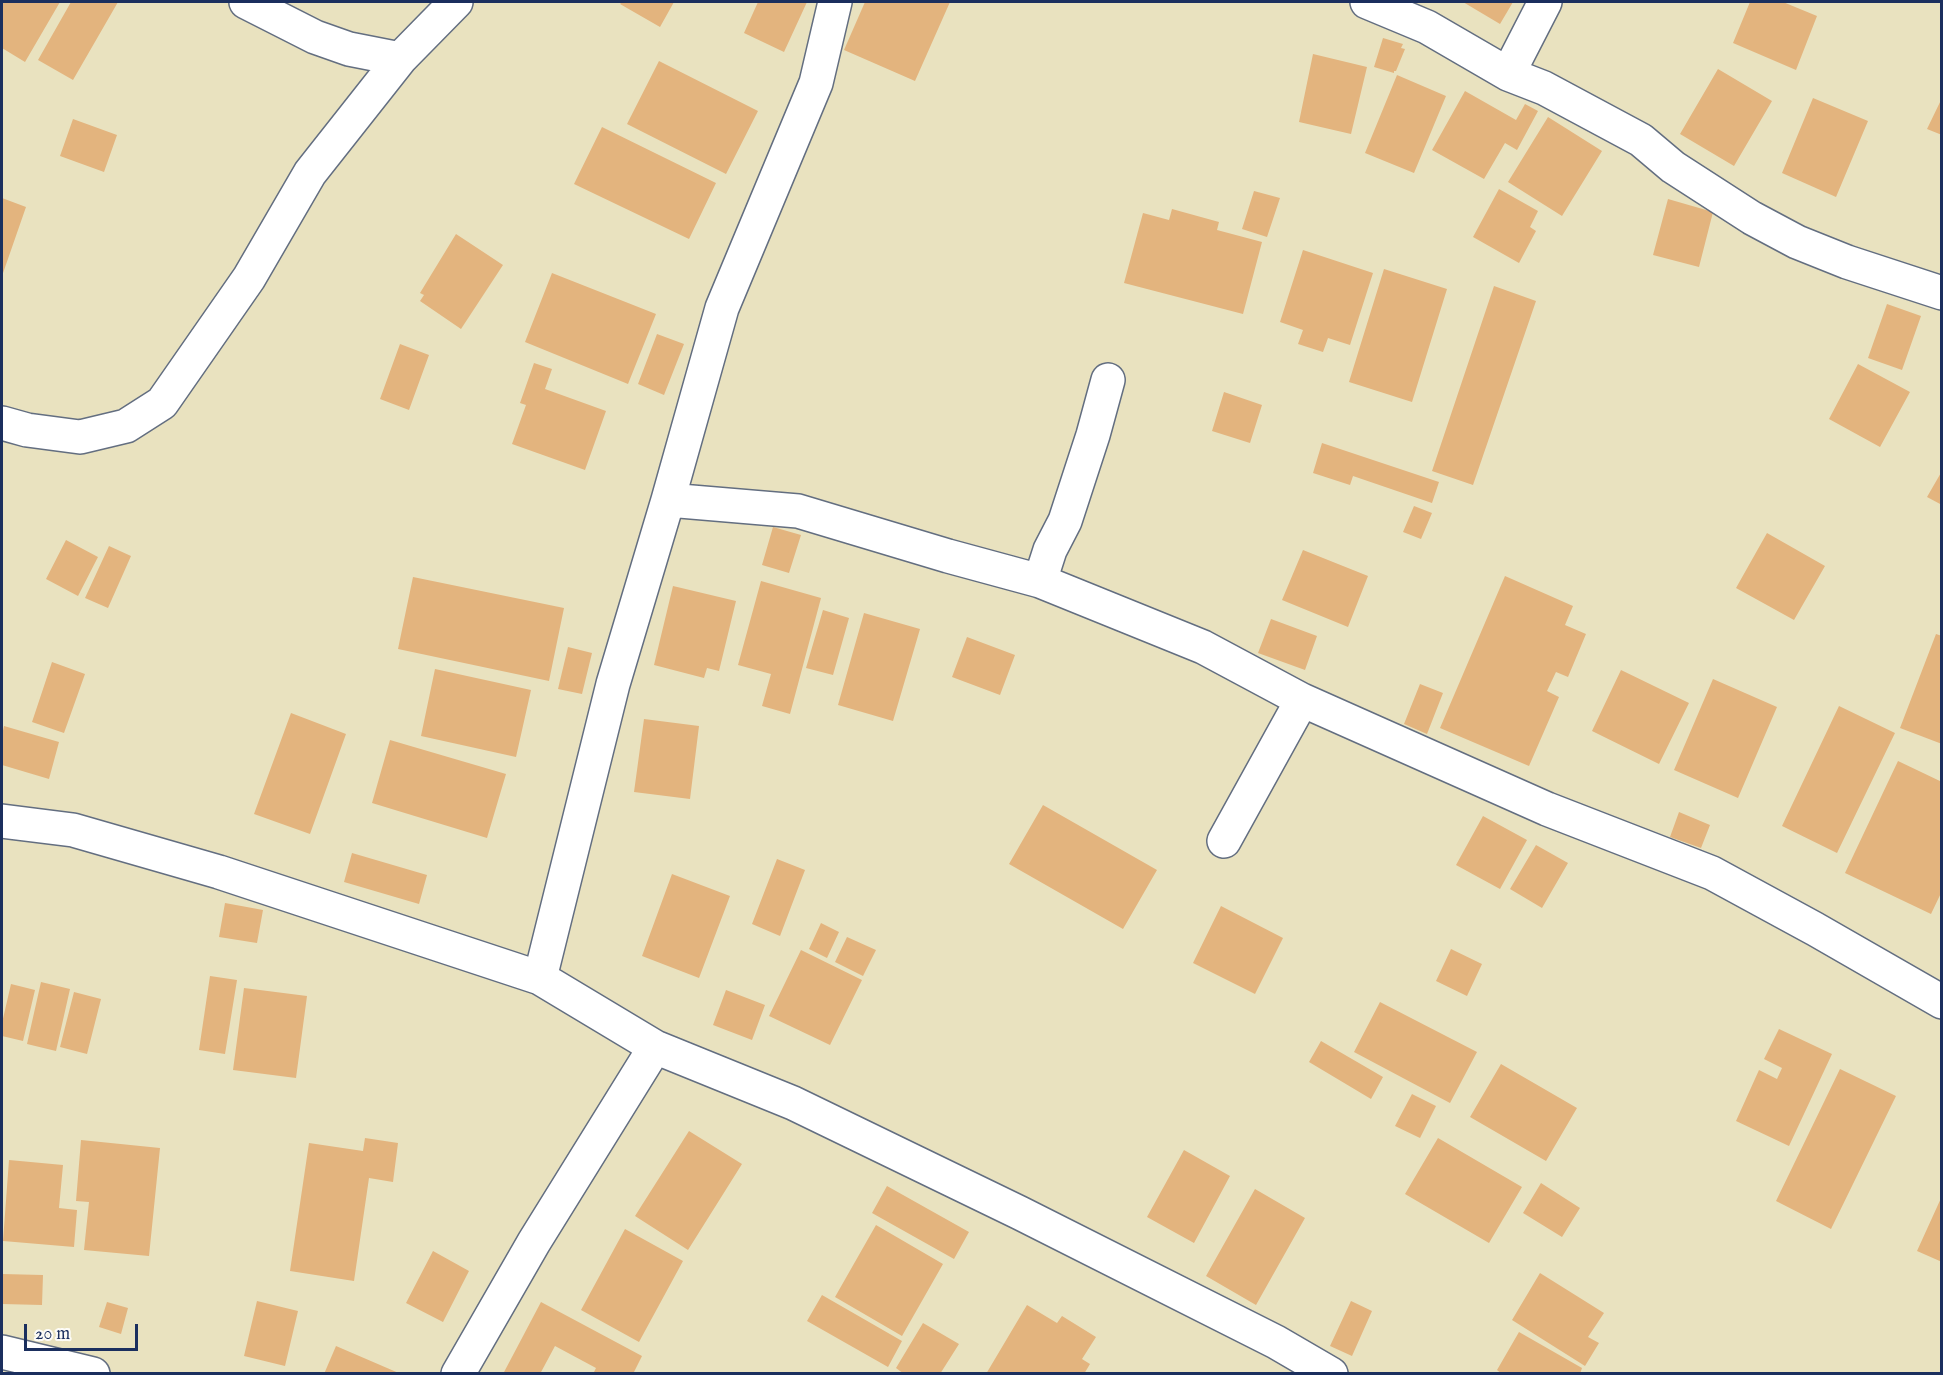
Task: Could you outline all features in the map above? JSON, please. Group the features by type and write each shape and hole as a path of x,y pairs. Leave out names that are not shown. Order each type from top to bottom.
{"street":[{"path":"246,2 315,37 350,49 400,60"},
{"path":"2,423 27,430 80,436 126,426 162,403 249,278 310,173 400,60 456,2"},
{"path":"540,978 613,684 722,308 816,83 836,2"},
{"path":"1367,2 1427,27 1508,74 1544,88 1641,140 1673,167 1752,218 1797,242 1847,262 1941,293"},
{"path":"1508,74 1545,2"},
{"path":"1040,581 1050,550 1065,521 1108,380"},
{"path":"668,500 798,511 1040,581 1203,646 1302,700 1547,809 1712,873 1941,1002"},
{"path":"1224,841 1302,700"},
{"path":"2,821 73,830 196,865 540,978 655,1047 793,1103 1276,1342 1331,1374"},
{"path":"458,1374 534,1242 655,1047"},
{"path":"2,1352 93,1374"}],"building":[{"path":"2,2 60,2 25,62 2,48"},
{"path":"71,2 118,2 73,80 38,60"},
{"path":"622,2 674,2 660,27 620,4"},
{"path":"758,2 807,2 784,52 744,33"},
{"path":"865,2 950,2 915,81 844,50"},
{"path":"1463,2 1513,2 1500,24"},
{"path":"1750,2 1783,2 1817,16 1796,70 1733,43"},
{"path":"1383,38 1403,44 1401,48 1405,49 1394,73 1374,67"},
{"path":"1313,54 1367,67 1351,134 1299,122"},
{"path":"659,61 758,111 726,174 627,124"},
{"path":"1718,69 1772,101 1734,166 1680,134"},
{"path":"1397,75 1446,96 1414,173 1365,153"},
{"path":"1465,91 1516,120 1525,104 1538,111 1517,150 1505,143 1484,179 1432,150"},
{"path":"1813,98 1868,121 1836,197 1782,173"},
{"path":"1942,98 1942,135 1927,129"},
{"path":"1548,117 1602,151 1562,216 1508,182"},
{"path":"73,119 117,135 104,172 60,156"},
{"path":"602,127 716,183 689,239 574,184"},
{"path":"1499,189 1538,211 1530,227 1536,231 1519,263 1473,237"},
{"path":"1254,191 1280,198 1267,237 1242,229"},
{"path":"2,198 26,207 2,276"},
{"path":"1668,199 1713,212 1699,267 1653,255"},
{"path":"1172,209 1219,222 1217,230 1262,242 1243,314 1124,283 1143,213 1169,220"},
{"path":"456,234 503,265 461,329 420,301 424,295 420,293"},
{"path":"1303,250 1373,273 1350,345 1328,338 1323,352 1298,344 1303,330 1280,322"},
{"path":"1384,269 1447,289 1412,402 1349,382"},
{"path":"552,273 656,314 628,384 525,342"},
{"path":"1494,286 1536,301 1473,485 1432,471"},
{"path":"1887,304 1921,316 1902,370 1868,358"},
{"path":"657,334 684,344 664,395 638,384"},
{"path":"400,344 429,355 409,410 380,399"},
{"path":"534,363 552,369 545,389 606,411 585,470 512,444 526,405 520,403"},
{"path":"1858,364 1910,392 1880,447 1829,419"},
{"path":"1224,392 1262,405 1250,443 1212,431"},
{"path":"1322,443 1439,482 1432,503 1353,476 1350,485 1313,473"},
{"path":"1942,471 1942,505 1927,497"},
{"path":"1414,506 1432,513 1421,539 1403,532"},
{"path":"773,527 801,535 789,573 762,565"},
{"path":"1767,533 1825,566 1794,620 1736,588"},
{"path":"66,540 98,557 78,596 46,579"},
{"path":"109,546 131,556 108,608 85,598"},
{"path":"1303,550 1368,576 1348,627 1282,600"},
{"path":"1505,576 1573,606 1565,625 1586,634 1568,677 1556,672 1547,691 1559,697 1529,766 1440,728"},
{"path":"413,577 564,608 549,681 398,649"},
{"path":"761,581 821,598 790,714 762,706 771,674 738,665"},
{"path":"673,586 736,601 719,671 707,668 704,678 654,665"},
{"path":"823,610 849,618 833,675 806,668"},
{"path":"864,613 920,629 893,721 838,705"},
{"path":"1271,619 1317,636 1305,670 1258,653"},
{"path":"1936,634 1942,636 1942,744 1900,728"},
{"path":"967,637 1015,655 1000,695 952,677"},
{"path":"568,647 592,653 582,694 558,689"},
{"path":"52,662 85,674 64,733 32,722"},
{"path":"435,669 531,690 516,757 421,736"},
{"path":"1621,670 1689,703 1659,764 1592,731"},
{"path":"1713,679 1777,707 1738,798 1674,770"},
{"path":"1420,684 1443,693 1427,734 1404,724"},
{"path":"1839,706 1895,733 1837,853 1782,826"},
{"path":"291,713 346,734 310,834 254,814"},
{"path":"644,719 699,726 690,799 634,792"},
{"path":"4,726 59,742 49,779 2,765"},
{"path":"390,740 506,774 487,838 372,803"},
{"path":"1898,761 1942,782 1942,891 1931,914 1845,873"},
{"path":"1043,805 1157,870 1123,929 1009,864"},
{"path":"1679,812 1710,825 1701,848 1670,837"},
{"path":"1483,816 1527,840 1500,889 1456,865"},
{"path":"1536,845 1568,863 1542,908 1510,889"},
{"path":"352,853 427,875 419,904 344,882"},
{"path":"777,859 805,870 780,936 752,924"},
{"path":"672,874 730,896 699,978 642,956"},
{"path":"225,903 263,910 257,943 219,937"},
{"path":"1221,906 1283,938 1255,994 1193,963"},
{"path":"821,923 839,932 827,958 809,949"},
{"path":"847,937 876,950 863,976 835,962"},
{"path":"1451,949 1482,964 1467,996 1436,981"},
{"path":"801,950 862,980 830,1045 769,1016"},
{"path":"210,976 237,980 225,1054 199,1050"},
{"path":"41,982 70,989 56,1051 27,1044"},
{"path":"11,984 35,990 23,1041 2,1036 2,1023"},
{"path":"244,988 307,996 296,1078 233,1070"},
{"path":"726,990 765,1005 752,1040 713,1025"},
{"path":"74,992 101,999 87,1054 60,1047"},
{"path":"1380,1002 1477,1052 1450,1103 1354,1052"},
{"path":"1779,1029 1832,1054 1789,1146 1736,1121 1759,1070 1777,1079 1782,1068 1764,1059"},
{"path":"1321,1041 1383,1077 1371,1099 1309,1062"},
{"path":"1501,1064 1577,1108 1546,1161 1470,1117"},
{"path":"1840,1069 1896,1096 1831,1229 1776,1201"},
{"path":"1412,1094 1436,1106 1420,1138 1395,1126"},
{"path":"689,1131 742,1164 688,1250 635,1216"},
{"path":"365,1138 398,1143 393,1182 369,1178 354,1281 290,1271 309,1143 363,1151"},
{"path":"1438,1138 1522,1187 1489,1243 1405,1194"},
{"path":"81,1140 160,1148 149,1256 84,1250 89,1202 76,1201"},
{"path":"1184,1150 1230,1176 1194,1243 1147,1217"},
{"path":"9,1160 63,1165 59,1208 77,1210 74,1247 3,1241"},
{"path":"1541,1183 1580,1208 1562,1237 1523,1213"},
{"path":"887,1186 969,1232 954,1259 872,1213"},
{"path":"1255,1189 1305,1218 1256,1305 1206,1276"},
{"path":"1942,1196 1942,1262 1917,1251"},
{"path":"876,1225 943,1264 902,1336 835,1297"},
{"path":"625,1229 683,1261 639,1342 581,1310"},
{"path":"433,1251 469,1271 443,1322 406,1303"},
{"path":"1540,1273 1604,1313 1588,1337 1599,1343 1585,1366 1512,1320"},
{"path":"2,1274 43,1275 42,1305 2,1304"},
{"path":"822,1295 902,1341 888,1367 807,1321"},
{"path":"257,1301 298,1311 285,1366 244,1356"},
{"path":"1351,1301 1372,1311 1352,1356 1330,1346"},
{"path":"107,1302 128,1308 121,1334 99,1327"},
{"path":"541,1302 642,1356 633,1374 593,1374 596,1368 555,1346 540,1374 503,1374"},
{"path":"1027,1305 1057,1323 1062,1316 1096,1337 1082,1359 1090,1364 1084,1374 986,1374"},
{"path":"923,1323 959,1344 940,1374 904,1374 896,1368"},
{"path":"1519,1332 1582,1368 1580,1374 1502,1374 1497,1370"},
{"path":"336,1346 401,1374 324,1374"}]}
